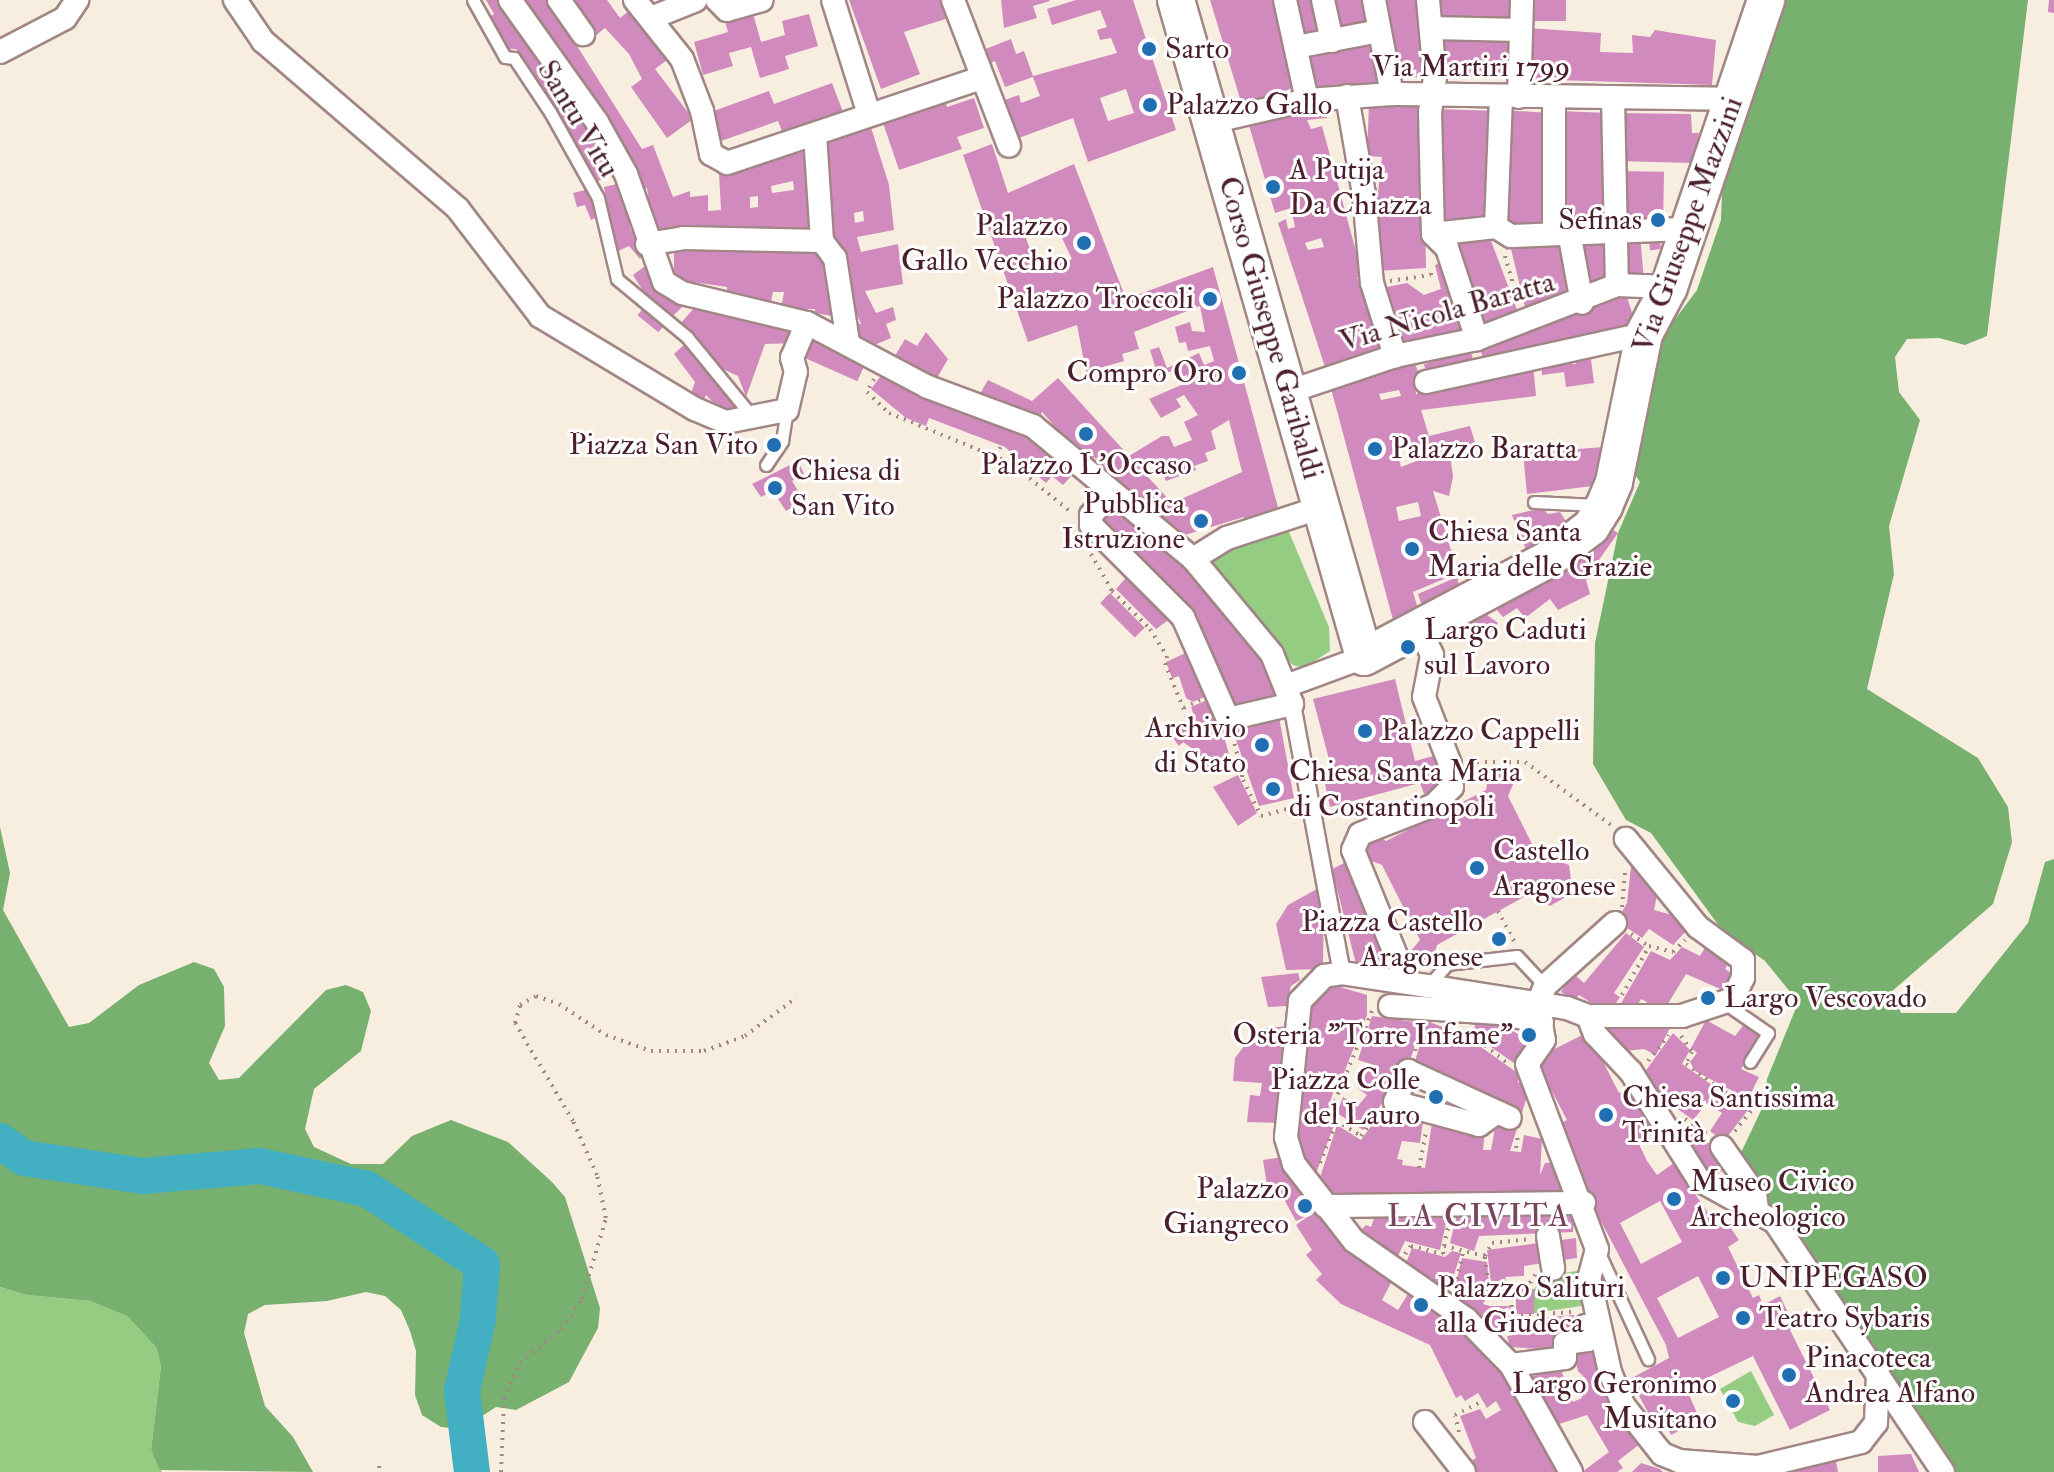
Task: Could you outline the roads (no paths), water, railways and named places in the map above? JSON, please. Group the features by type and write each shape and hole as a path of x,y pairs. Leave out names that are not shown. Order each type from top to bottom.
{"main road":[{"name":"Corso Giuseppe Garibaldi","path":"1176,0 1364,657"},
{"name":"Via Giuseppe Mazzini","path":"1421,630 1568,546 1591,527 1604,506 1614,482 1644,334 1669,287 1685,229 1734,99 1766,0"},
{"path":"1364,657 1421,630"}],"street":[{"path":"0,52 65,18 77,0"},
{"path":"235,0 263,41 458,209 540,316 695,409 726,422 754,420 787,410 796,372 792,358 807,323"},
{"path":"510,0 597,122 630,182 647,244 664,282 682,293 807,323 988,414 1033,426 1193,559 1272,654 1293,690 1342,973"},
{"path":"559,0 583,34"},
{"path":"635,0 682,59 702,111 711,154 727,163 981,78"},
{"path":"717,0 727,10 762,0"},
{"path":"833,0 869,114"},
{"path":"953,0 1009,146"},
{"path":"1285,0 1307,100"},
{"path":"1323,0 1332,41"},
{"path":"1374,0 1392,94"},
{"path":"1428,0 1435,95 1430,112 1433,234 1447,248 1477,339"},
{"path":"1496,227 1510,96 1521,30 1522,0"},
{"path":"651,18 688,1"},
{"path":"1431,28 1521,30"},
{"path":"1296,47 1379,31"},
{"name":"Via Martiri 1799","path":"1211,122 1307,100 1392,94 1734,99"},
{"path":"1347,96 1364,194 1372,283 1395,356"},
{"path":"1554,97 1562,233 1582,303"},
{"path":"1613,97 1617,285"},
{"path":"815,135 822,241 835,258 848,342"},
{"path":"1433,234 1496,227 1511,236 1685,229"},
{"path":"647,244 683,238 822,241"},
{"name":"Via Nicola Baratta","path":"1288,392 1395,356 1477,339 1582,303 1617,285 1669,287"},
{"path":"1426,382 1644,334"},
{"path":"1115,496 1085,515 1097,534 1183,617 1228,719 1364,657"},
{"path":"1193,559 1227,538 1322,507"},
{"path":"1402,982 1401,968 1354,844 1360,834 1442,801 1452,787 1450,764 1424,697 1432,655 1421,630"},
{"path":"1571,1472 1511,1365 1484,1334 1354,1241 1294,1164 1286,1137 1300,1001 1315,981 1342,973 1567,1008 1588,1016 1668,1024 1726,1004 1739,989 1745,968 1734,953 1698,927 1626,839"},
{"path":"1390,1006 1465,1014 1500,1013 1542,1004 1615,923"},
{"path":"1542,1004 1544,1040 1527,1064 1535,1079 1547,1127 1584,1203 1597,1249 1589,1278 1596,1316 1624,1406 1662,1454 1703,1468 1760,1470 1861,1442 1876,1423 1878,1373"},
{"path":"1588,1016 1595,1034 1631,1072 1699,1180 1725,1198 1757,1208 1775,1222 1943,1472"},
{"path":"1508,1117 1479,1125 1395,1102 1408,1071 1508,1117 1547,1127"},
{"path":"1722,1147 1755,1194 1757,1208"},
{"path":"1325,1206 1584,1203"},
{"path":"1545,1273 1548,1236"},
{"path":"1511,1365 1565,1358 1565,1343 1588,1340 1586,1326 1596,1316"},
{"path":"1425,1422 1464,1472"}],"lane":[{"name":"Santu Vitu","path":"473,0 505,57 514,58 550,112 598,198 617,279 687,337 754,420"},
{"path":"766,465 782,441 787,410"},
{"path":"1534,502 1604,506"},
{"path":"1428,986 1447,964 1517,956 1542,1004"},
{"path":"1726,1004 1768,1033 1750,1062"},
{"path":"1597,1249 1648,1359"}],"waterway":[{"path":"0,1141 24,1158 143,1176 260,1166 367,1189 482,1264 478,1319 462,1391 472,1472"}],"place":[{"name":"Sarto","path":"1149,49"},
{"name":"Palazzo Gallo","path":"1150,105"},
{"name":"A Putija Da Chiazza","path":"1273,187"},
{"name":"Sefinas","path":"1658,220"},
{"name":"Palazzo Gallo Vecchio","path":"1084,243"},
{"name":"Palazzo Troccoli","path":"1210,299"},
{"name":"Compro Oro","path":"1239,373"},
{"name":"Palazzo L'Occaso","path":"1086,434"},
{"name":"Piazza San Vito","path":"774,445"},
{"name":"Palazzo Baratta","path":"1375,449"},
{"name":"Chiesa di San Vito","path":"775,488"},
{"name":"Pubblica Istruzione","path":"1201,521"},
{"name":"Chiesa Santa Maria delle Grazie","path":"1412,549"},
{"name":"Largo Caduti sul Lavoro","path":"1408,647"},
{"name":"Palazzo Cappelli","path":"1365,731"},
{"name":"Archivio di Stato","path":"1262,745"},
{"name":"Chiesa Santa Maria di Costantinopoli","path":"1273,789"},
{"name":"Castello Aragonese","path":"1477,868"},
{"name":"Piazza Castello Aragonese","path":"1499,939"},
{"name":"Largo Vescovado","path":"1708,998"},
{"name":"Osteria \"Torre Infame\"","path":"1529,1035"},
{"name":"Piazza Colle del Lauro","path":"1436,1097"},
{"name":"Chiesa Santissima Trinità","path":"1606,1115"},
{"name":"Museo Civico Archeologico","path":"1674,1199"},
{"name":"Palazzo Giangreco","path":"1305,1206"},
{"name":"UNIPEGASO","path":"1723,1278"},
{"name":"Palazzo Salituri alla Giudeca","path":"1421,1305"},
{"name":"Teatro Sybaris","path":"1743,1318"},
{"name":"Pinacoteca Andrea Alfano","path":"1789,1375"},
{"name":"Largo Geronimo Musitano","path":"1733,1401"}],"district":[{"name":"LA CIVITA","path":"1479,1216"}]}
